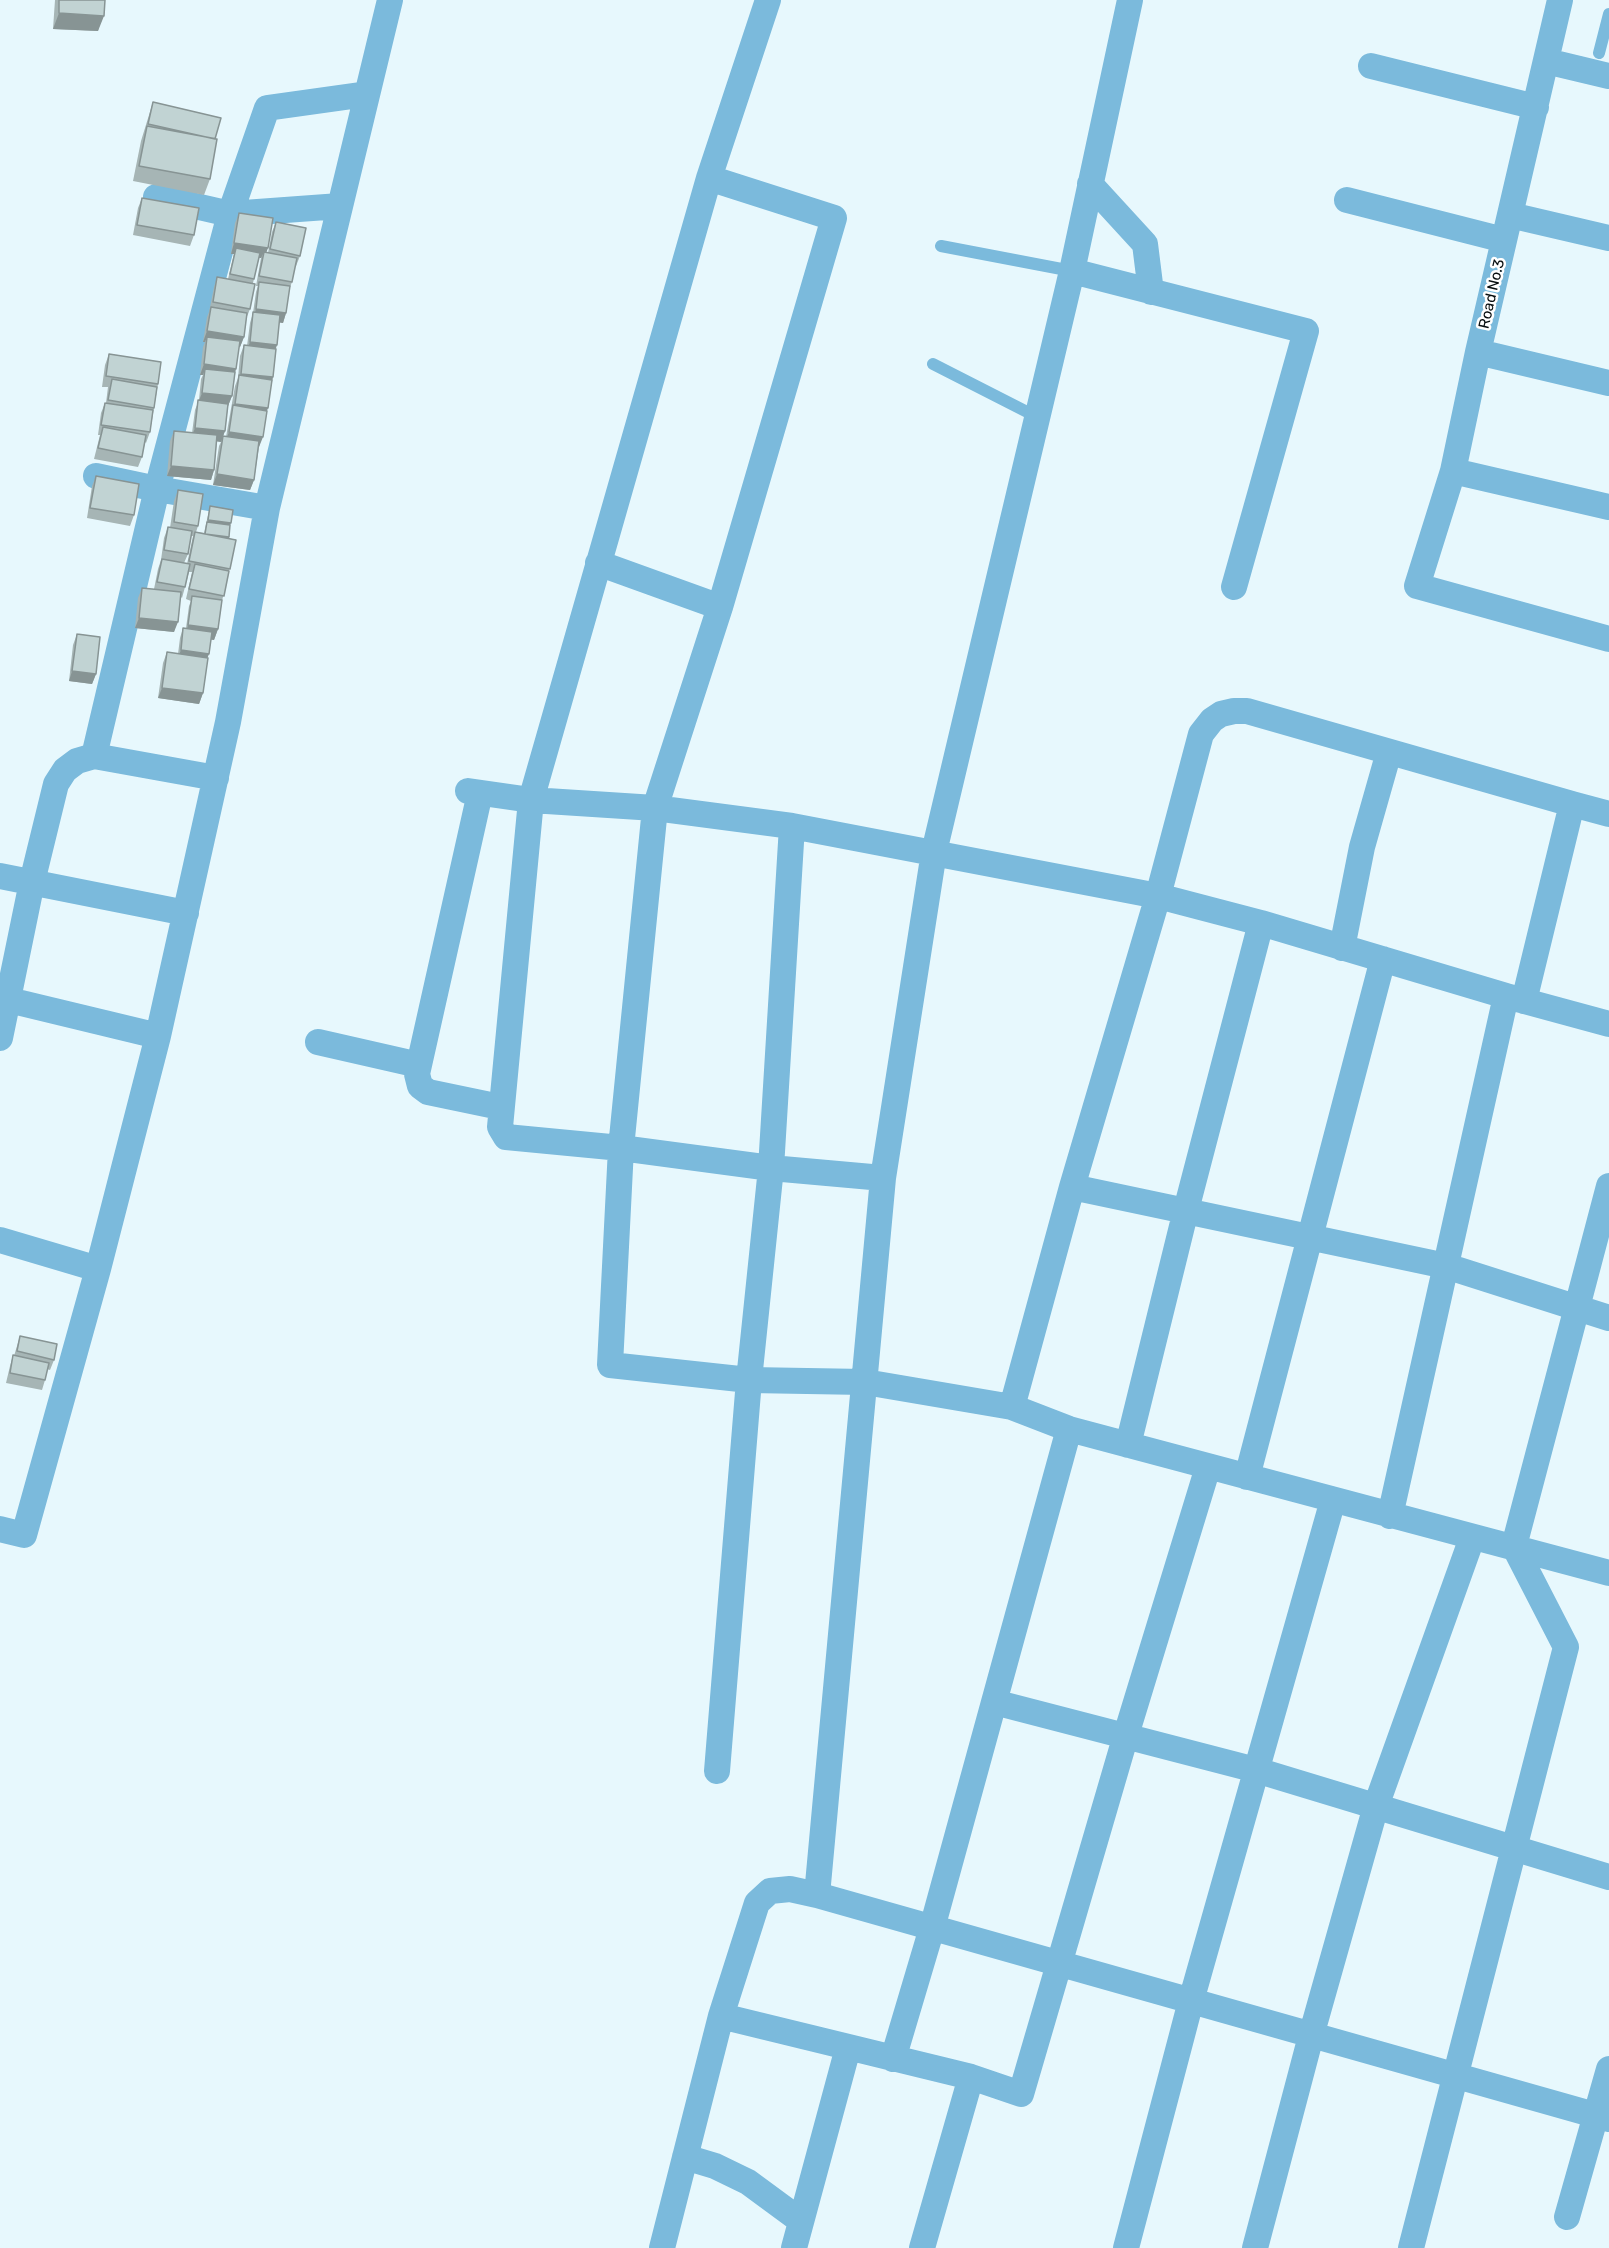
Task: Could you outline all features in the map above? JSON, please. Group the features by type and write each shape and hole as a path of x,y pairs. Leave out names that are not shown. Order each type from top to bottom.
{"street":[{"path":"0,1529 24,1535 98,1269 158,1036 228,722 267,508 390,0"},
{"path":"768,0 709,178 531,800 500,1107 500,1127 506,1137 621,1148 771,1168 883,1178"},
{"path":"817,1895 883,1178 934,852 1072,272 1130,0"},
{"name":"Road No.3","path":"1560,0 1478,352 1453,471 1417,586 1609,639"},
{"path":"1546,61 1604,65"},
{"path":"1371,66 1536,107"},
{"path":"94,756 157,489 230,214 267,108 367,94"},
{"path":"709,178 834,218 720,607 655,808 621,1148 610,1365 749,1380 865,1382 1012,1407 1069,1429 1609,1573"},
{"path":"1090,184 1145,244 1151,292"},
{"path":"156,197 230,214 340,206"},
{"path":"1347,200 1504,240"},
{"path":"1510,215 1609,238"},
{"path":"1072,272 1306,330 1234,586"},
{"path":"1478,352 1609,383"},
{"path":"1453,471 1609,507"},
{"path":"96,476 267,508"},
{"path":"598,563 720,607"},
{"path":"1012,1407 1072,1187 1158,896 1201,734 1212,720 1221,714 1247,711 1609,814"},
{"path":"1342,948 1362,847 1389,752"},
{"path":"0,1038 3,999 56,784 64,770 77,761 94,756 216,778"},
{"path":"500,1107 428,1092 420,1086 417,1074 474,792 531,800 655,808 792,826 1158,896 1261,922 1515,999 1609,1024"},
{"path":"1390,1516 1446,1266 1515,999 1572,804"},
{"path":"717,1771 749,1380 771,1168 792,826"},
{"path":"0,876 186,913"},
{"path":"1128,1445 1261,922"},
{"path":"1247,1477 1383,959"},
{"path":"3,999 158,1036"},
{"path":"318,1042 419,1065"},
{"path":"1411,2248 1566,1647 1514,1546 1609,1186"},
{"path":"1072,1187 1446,1266 1609,1318"},
{"path":"0,1240 98,1269"},
{"path":"893,2059 932,1928 1069,1429"},
{"path":"721,2016 970,2077 1021,2094 1126,1735 1208,1467"},
{"path":"1126,2248 1191,2001 1333,1500"},
{"path":"1255,2248 1311,2036 1376,1806 1472,1538"},
{"path":"994,1702 1256,1770 1609,1877"},
{"path":"662,2248 721,2016 757,1903 770,1891 790,1889 817,1895 1602,2117"},
{"path":"794,2248 848,2048"},
{"path":"1567,2217 1602,2117 1609,2069"},
{"path":"922,2248 970,2077"},
{"path":"685,2157 715,2166 748,2182 801,2221"}],"lane":[{"path":"1604,65 1609,14"},
{"path":"941,246 1072,272"},
{"path":"933,364 1037,417"}],"building":[{"path":"59,0 105,0 104,16 59,13"},
{"path":"153,102 221,118 215,139 148,124"},
{"path":"147,126 217,139 210,179 139,166"},
{"path":"142,198 199,208 194,235 137,225"},
{"path":"239,213 273,218 268,248 234,243"},
{"path":"276,222 306,228 300,256 270,249"},
{"path":"236,248 260,253 254,279 230,274"},
{"path":"264,252 297,258 292,282 259,276"},
{"path":"217,277 255,284 250,309 213,302"},
{"path":"259,282 290,286 286,313 256,309"},
{"path":"211,307 247,313 244,337 207,331"},
{"path":"253,312 280,315 277,345 250,342"},
{"path":"207,337 240,341 236,369 204,364"},
{"path":"244,345 276,349 273,377 241,374"},
{"path":"109,354 161,362 158,384 106,376"},
{"path":"205,369 235,372 232,396 202,393"},
{"path":"239,375 272,380 268,408 235,404"},
{"path":"112,379 157,387 154,408 108,400"},
{"path":"198,400 228,404 225,431 195,428"},
{"path":"105,403 153,410 150,432 101,425"},
{"path":"233,405 267,411 263,437 229,432"},
{"path":"103,427 146,435 142,457 98,448"},
{"path":"174,431 217,435 214,470 171,466"},
{"path":"223,436 259,441 254,480 217,474"},
{"path":"96,476 139,484 134,515 90,508"},
{"path":"178,490 203,494 198,526 174,522"},
{"path":"210,506 233,510 231,523 208,520"},
{"path":"207,522 230,525 229,537 205,534"},
{"path":"168,527 192,531 188,554 164,550"},
{"path":"195,532 236,540 230,569 189,561"},
{"path":"162,559 190,564 185,587 157,582"},
{"path":"195,564 229,571 224,596 189,589"},
{"path":"142,588 181,592 178,622 139,618"},
{"path":"192,596 222,600 218,629 188,625"},
{"path":"183,628 212,632 209,654 181,650"},
{"path":"77,634 100,637 96,674 72,671"},
{"path":"167,652 208,658 203,693 162,688"},
{"path":"20,1336 57,1344 54,1360 17,1351"},
{"path":"13,1355 49,1363 45,1380 10,1373"}]}
